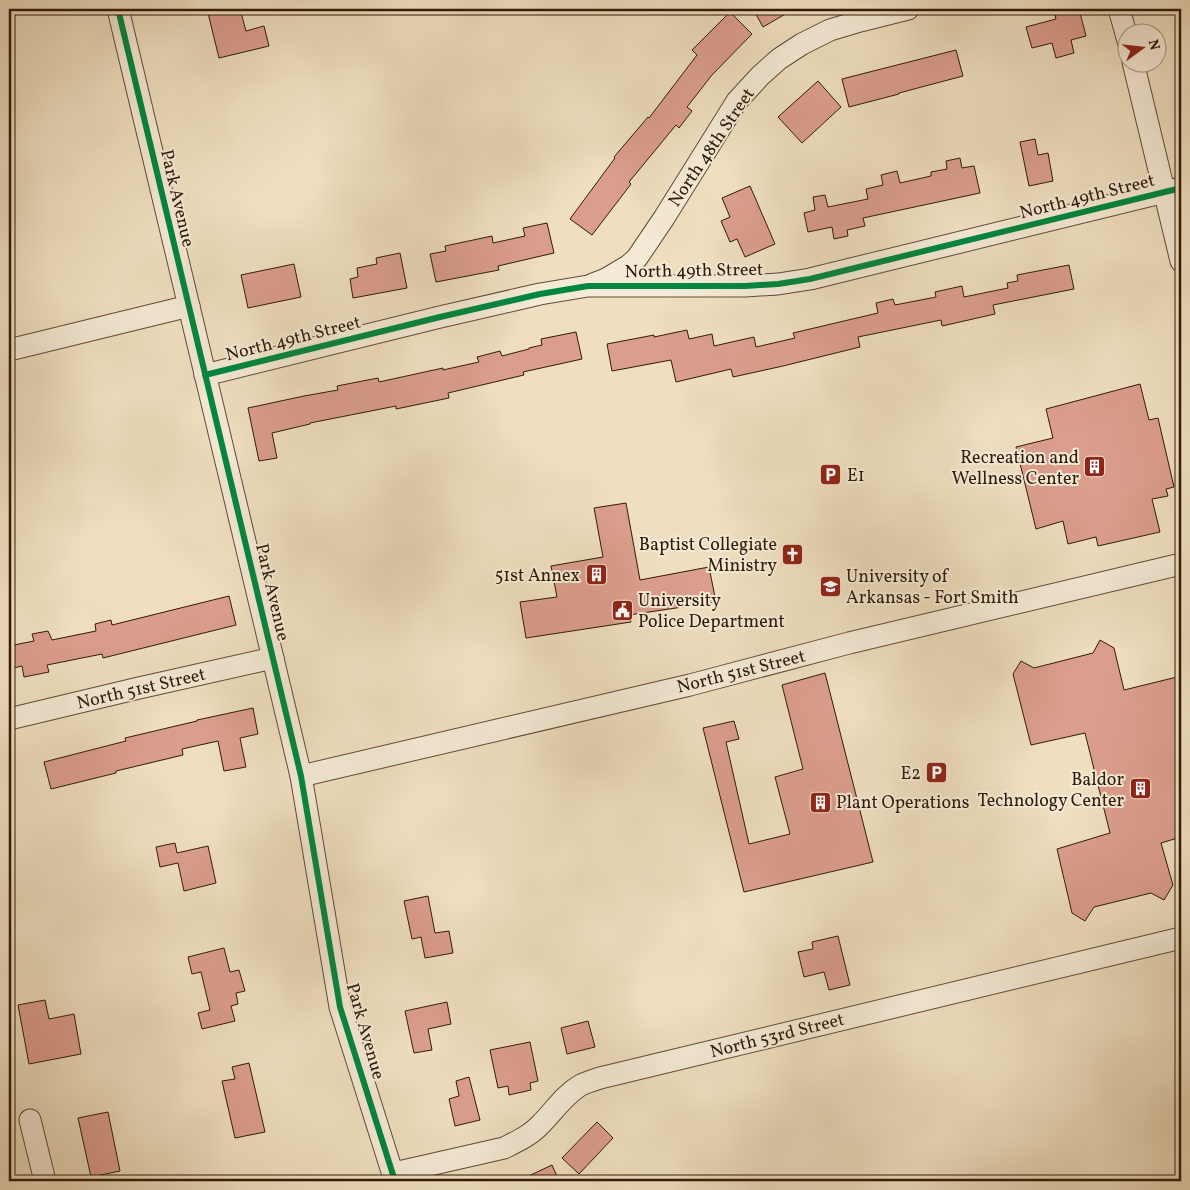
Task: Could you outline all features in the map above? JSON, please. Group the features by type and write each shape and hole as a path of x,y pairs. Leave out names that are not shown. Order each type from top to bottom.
{"street":[{"name":"Park Avenue","path":"118,9 301,776 340,1007 394,1177"},
{"name":"North 48th Street","path":"588,286 606,279 628,266 637,258 737,101 779,59 802,44 830,30 908,9"},
{"path":"1119,9 1123,22"},
{"path":"1136,72 1173,190 1181,261"},
{"name":"North 49th Street","path":"205,374 540,294 588,286 745,286 778,284 810,279 1173,190"},
{"path":"9,350 189,306"},
{"name":"North 51st Street","path":"301,776 690,684 849,643 1181,564"},
{"name":"North 51st Street","path":"9,719 273,658"},
{"name":"North 53rd Street","path":"394,1177 504,1148 531,1133 581,1085 600,1078 1181,938"},
{"path":"30,1120 45,1181"}],"building":[{"path":"207,9 240,9 246,31 264,26 269,46 219,58"},
{"path":"753,9 794,9 763,27"},
{"path":"1079,9 1086,36 1071,40 1074,53 1056,58 1052,43 1032,48 1026,27 1056,19 1055,15"},
{"path":"730,12 752,34 712,75 687,107 692,111 679,128 676,125 629,182 631,184 592,235 570,219 614,157 649,118 697,55 692,50"},
{"path":"956,50 963,76 849,107 842,79"},
{"path":"818,81 841,107 802,143 778,117"},
{"path":"1035,139 1038,155 1048,153 1053,181 1029,186 1020,142"},
{"path":"960,158 962,168 974,166 980,193 863,218 865,226 847,230 848,236 834,239 832,227 808,232 804,213 815,210 813,197 825,195 828,207 868,199 866,189 883,185 881,175 897,171 900,183 931,176 931,172 947,169 946,161"},
{"path":"750,186 775,244 745,257 737,239 730,242 721,221 730,217 722,198"},
{"path":"547,223 554,253 498,266 499,270 436,282 430,254 446,251 445,246 492,236 493,243 525,236 523,228"},
{"path":"400,253 407,288 353,298 350,279 358,277 357,268 377,264 376,258"},
{"path":"294,264 301,297 248,308 241,275"},
{"path":"1069,265 1074,289 993,305 995,314 942,326 941,320 858,337 860,347 783,366 733,377 731,369 676,382 671,360 612,371 607,344 687,330 689,339 712,334 714,346 754,337 756,347 795,338 793,333 878,313 876,303 893,299 895,305 936,297 935,292 962,286 964,297 1008,288 1007,283 1018,281 1017,275"},
{"path":"576,332 582,359 523,372 524,375 448,393 449,398 396,409 396,406 310,423 272,433 277,458 259,461 248,408 338,390 337,386 378,378 379,382 479,362 477,357 500,351 502,356 542,345 541,339"},
{"name":"Recreation and Wellness Center","path":"1140,384 1149,420 1158,418 1174,487 1166,489 1168,496 1152,499 1160,532 1098,546 1096,537 1068,544 1063,521 1036,529 1016,447 1053,438 1046,409"},
{"name":"51st Annex","path":"626,503 640,580 709,567 716,602 629,615 631,622 526,638 520,602 557,597 551,566 603,557 594,508"},
{"path":"229,596 236,625 103,658 102,654 47,665 49,672 24,677 22,666 9,669 9,646 34,641 32,634 48,631 52,640 96,631 95,624 111,620 112,625"},
{"name":"Baldor Technology Center","path":"1100,640 1114,648 1124,690 1181,676 1181,837 1161,843 1173,885 1164,900 1151,893 1094,907 1085,921 1072,913 1057,849 1110,833 1085,733 1031,745 1013,674 1021,661 1034,668 1093,653"},
{"name":"Plant Operations","path":"825,673 873,862 744,892 703,728 734,721 739,739 726,742 749,844 790,834 775,777 803,769 782,685"},
{"path":"253,708 258,734 240,738 246,767 224,771 218,741 182,749 183,755 51,789 44,762 126,741 125,738"},
{"path":"175,843 177,853 208,846 216,883 184,891 178,863 160,867 156,847"},
{"path":"428,896 435,933 449,931 453,953 425,958 421,937 412,939 404,901"},
{"path":"838,936 850,985 829,990 824,972 804,977 798,952 813,949 812,942"},
{"path":"224,948 230,972 239,970 245,991 236,993 238,1004 231,1006 235,1021 202,1029 198,1013 210,1010 201,972 192,974 188,957"},
{"path":"45,1000 49,1019 74,1014 81,1054 29,1064 18,1005"},
{"path":"447,1002 451,1024 428,1029 432,1050 414,1053 405,1011"},
{"path":"588,1021 595,1047 567,1054 561,1028"},
{"path":"530,1042 538,1081 530,1083 531,1090 509,1095 508,1086 498,1088 490,1050"},
{"path":"249,1063 265,1132 235,1138 222,1081 235,1079 232,1067"},
{"path":"469,1077 480,1120 455,1126 449,1099 459,1096 456,1081"},
{"path":"108,1112 120,1171 91,1177 78,1118"},
{"path":"597,1122 613,1138 579,1174 562,1158"},
{"path":"552,1165 559,1181 518,1181"}],"cycle path":[{"path":"118,9 301,776 340,1007 395,1181"},
{"path":"205,375 440,317 540,294 588,286 745,286 778,284 810,279 1181,188"}],"place":[{"name":"Recreation and Wellness Center","path":"1095,467"},
{"name":"E1","path":"831,475"},
{"name":"Baptist Collegiate Ministry","path":"793,554"},
{"name":"51st Annex","path":"596,575"},
{"name":"University of Arkansas - Fort Smith","path":"830,586"},
{"name":"University Police Department","path":"622,610"},
{"name":"E2","path":"937,773"},
{"name":"Baldor Technology Center","path":"1140,789"},
{"name":"Plant Operations","path":"820,802"}]}
